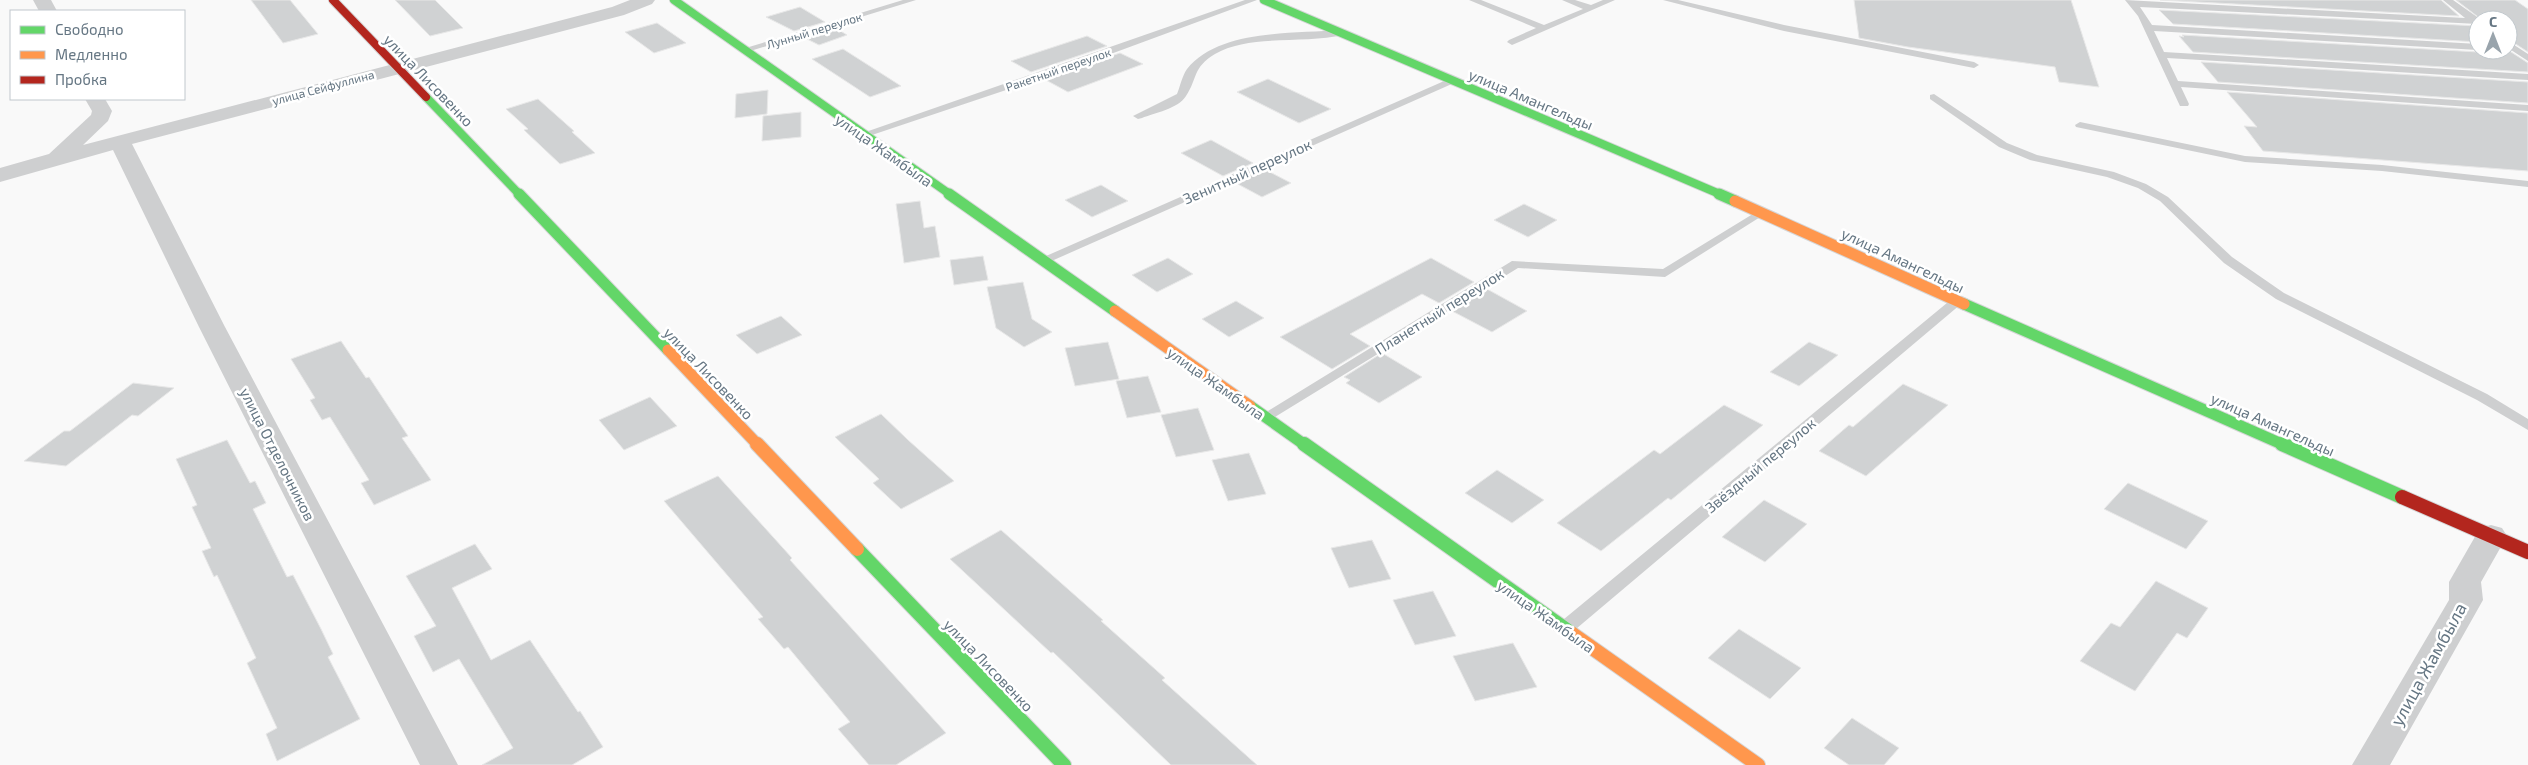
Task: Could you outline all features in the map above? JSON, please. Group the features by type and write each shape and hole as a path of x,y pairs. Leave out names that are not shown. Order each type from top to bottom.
{"street":[{"name":"улица Лисовенко","path":"333,0 1064,765"},
{"name":"улица Сейфуллина","path":"0,175 120,141 618,11 646,0"},
{"name":"улица Жамбыла","path":"674,0 862,135 1043,260 1758,765"},
{"name":"улица Амангельды","path":"1264,0 1761,212 1956,301 2528,552"},
{"path":"52,160 101,117 102,111 96,100"},
{"name":"улица Отделочников","path":"120,141 212,327 440,765"},
{"name":"улица Жамбыла","path":"2371,765 2466,600 2465,582 2491,536"}],"lane":[{"name":"Лунный переулок","path":"744,50 912,0"},
{"name":"Ракетный переулок","path":"862,135 1086,60 1254,0"},
{"path":"1473,0 1544,28"},
{"path":"1566,0 1590,8"},
{"path":"1512,42 1610,0"},
{"path":"1668,0 1784,28 1974,65"},
{"path":"2447,0 2468,15"},
{"path":"2130,2 2468,21"},
{"path":"2130,2 2142,15 2184,104"},
{"path":"2148,28 2468,46"},
{"path":"1138,116 1169,104 1181,96 1190,72 1202,59 1214,51 1236,42 1340,33"},
{"path":"2161,55 2528,77"},
{"name":"Зенитный переулок","path":"1043,260 1451,81"},
{"path":"2174,84 2528,108"},
{"path":"1934,97 2002,145 2034,158 2110,174 2142,186 2164,199 2228,260 2280,296 2482,397 2528,425"},
{"path":"2080,125 2245,159 2382,168 2528,184"},
{"name":"Планетный переулок","path":"1265,418 1516,264 1665,274 1761,212"},
{"name":"Звёздный переулок","path":"1564,629 1956,301"}],"building":[{"path":"251,0 290,0 318,34 283,43"},
{"path":"395,0 435,0 463,28 430,36"},
{"path":"1854,0 2071,0 2099,87 2059,82 2055,67 1908,47 1859,38"},
{"path":"2160,0 2441,0 2459,16"},
{"path":"2456,0 2515,0 2528,9 2528,52 2518,46 2518,10 2469,10"},
{"path":"800,7 825,22 794,31 766,17"},
{"path":"2159,10 2468,25 2468,41 2173,24"},
{"path":"657,23 686,43 654,53 625,32"},
{"path":"834,27 847,35 819,45 803,37"},
{"path":"2182,35 2468,51 2468,60 2518,60 2518,56 2528,63 2528,72 2193,52 2179,36 2184,37"},
{"path":"1087,36 1107,46 1031,72 1011,61"},
{"path":"843,49 901,86 870,97 812,59"},
{"path":"1120,53 1143,64 1068,92 1044,79"},
{"path":"2201,62 2528,82 2528,103 2218,82"},
{"path":"1268,79 1331,109 1299,123 1237,92"},
{"path":"768,90 767,114 735,118 736,94"},
{"path":"2227,92 2528,113 2528,171 2263,151 2244,126 2257,127"},
{"path":"538,99 574,131 572,132 595,153 560,164 524,130 528,129 506,109"},
{"path":"801,112 801,137 762,141 763,116"},
{"path":"1211,140 1253,163 1223,176 1181,153"},
{"path":"1264,169 1291,183 1262,197 1234,182"},
{"path":"1101,185 1128,201 1092,217 1065,200"},
{"path":"920,201 924,228 935,226 940,257 904,263 896,204"},
{"path":"1524,204 1557,220 1528,237 1494,220"},
{"path":"983,256 988,280 954,285 950,260"},
{"path":"1168,258 1193,274 1157,292 1132,275"},
{"path":"1431,258 1474,282 1439,303 1422,294 1350,334 1370,346 1332,369 1280,337"},
{"path":"1023,282 1032,319 1052,332 1024,347 996,328 987,287"},
{"path":"1487,289 1527,311 1492,332 1452,311"},
{"path":"1236,301 1264,318 1229,337 1202,319"},
{"path":"781,316 802,335 757,354 736,335"},
{"path":"341,341 366,378 369,377 408,436 402,438 431,480 374,505 361,483 369,480 330,417 322,420 310,400 315,398 291,359"},
{"path":"1108,342 1119,379 1075,386 1065,348"},
{"path":"1809,342 1838,355 1799,386 1770,372"},
{"path":"1382,353 1422,377 1379,403 1346,383 1350,380 1344,377"},
{"path":"1148,376 1161,412 1127,418 1116,381"},
{"path":"133,383 174,388 138,416 132,415 66,466 24,461 64,431 70,431"},
{"path":"1903,384 1948,405 1866,476 1819,451 1849,425 1853,427"},
{"path":"650,397 677,426 624,450 599,420"},
{"path":"1724,405 1763,425 1671,500 1668,498 1601,551 1557,523 1654,450 1660,454"},
{"path":"1198,408 1214,450 1176,457 1161,415"},
{"path":"881,414 954,481 901,509 873,483 879,479 835,437"},
{"path":"227,440 250,483 255,481 266,503 253,509 287,577 293,575 321,629 333,654 328,657 360,719 277,761 266,734 277,728 247,663 256,658 217,575 214,577 202,551 211,548 192,507 197,505 176,459"},
{"path":"1249,453 1266,494 1228,501 1212,460"},
{"path":"1497,470 1544,500 1512,523 1465,493"},
{"path":"718,476 792,558 790,560 946,733 896,765 869,765 838,729 850,722 788,647 784,649 758,619 763,617 664,501"},
{"path":"2128,483 2208,521 2186,549 2104,509"},
{"path":"1764,500 1807,524 1765,562 1722,537"},
{"path":"1001,530 1103,620 1101,621 1165,678 1162,680 1257,765 1171,765 1053,652 1051,653 950,559"},
{"path":"1372,540 1391,579 1349,588 1331,548"},
{"path":"475,544 492,569 452,588 491,660 530,640 578,712 580,711 603,747 572,765 482,765 513,748 459,659 433,672 414,636 436,626 406,576"},
{"path":"2156,581 2208,608 2187,638 2177,633 2135,691 2080,661 2111,623 2120,627"},
{"path":"1433,591 1456,636 1415,645 1393,600"},
{"path":"1739,629 1801,668 1770,699 1708,658"},
{"path":"1513,643 1537,687 1475,701 1453,656"},
{"path":"1852,718 1899,748 1884,765 1849,765 1824,748"}],"traffic: fast":[{"path":"674,0 1115,311"},
{"path":"1264,0 1735,201"},
{"path":"426,97 668,350"},
{"path":"1964,304 2402,497"},
{"path":"1250,406 1571,633"},
{"path":"857,549 1064,765"}],"traffic: slow":[{"path":"1735,201 1964,304"},
{"path":"1115,311 1250,406"},
{"path":"668,350 857,549"},
{"path":"1571,633 1758,765"}],"traffic: jam":[{"path":"333,0 426,97"},
{"path":"2402,497 2528,552"}]}
